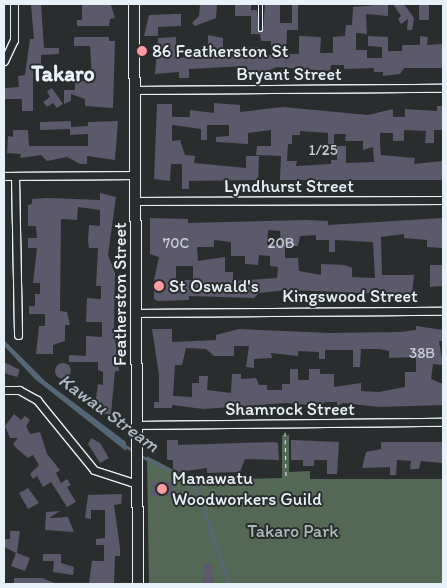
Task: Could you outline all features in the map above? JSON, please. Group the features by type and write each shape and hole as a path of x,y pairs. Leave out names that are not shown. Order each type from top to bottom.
{"main road":[{"name":"Featherston Street","path":"134,4 138,584"}],"street":[{"path":"4,61 14,40 14,4"},
{"name":"Bryant Street","path":"135,90 443,88"},
{"path":"4,176 135,175"},
{"path":"15,176 18,334"},
{"name":"Lyndhurst Street","path":"135,201 443,200"},
{"name":"Kingswood Street","path":"136,313 443,311"},
{"path":"4,390 19,390 37,400 94,470 137,484"},
{"name":"Shamrock Street","path":"137,425 443,422"}],"lane":[{"path":"260,4 260,29"}],"path":[{"path":"284,424 286,476"}],"green space":[{"name":"Takaro Park","path":"282,435 289,435 289,472 310,471 310,479 443,479 443,584 149,584 147,456 193,480 282,478"}],"water":[{"path":"4,340 45,381 126,442 126,451 35,379 4,346"}],"building":[{"path":"41,4 44,48 59,48 59,54 41,55 41,68 33,68 33,111 22,111 22,99 4,99 4,88 19,87 18,76 25,75 30,39 34,39 31,5"},
{"path":"82,4 111,5 115,18 110,19 109,26 77,26 77,20 82,20"},
{"path":"200,4 217,4 216,18 195,26 192,23 199,16"},
{"path":"235,4 251,4 251,10 257,10 260,32 263,29 265,4 280,4 280,23 292,23 292,4 298,4 298,30 287,30 286,54 299,54 299,36 321,37 320,53 333,53 333,37 345,36 346,25 352,25 353,7 388,4 388,16 366,14 367,34 356,33 356,50 367,50 367,58 382,58 382,47 368,46 368,36 388,37 388,51 402,51 402,45 420,45 420,36 428,37 427,45 443,44 442,68 404,68 400,74 383,76 383,72 374,72 374,68 344,69 344,65 331,65 330,71 277,67 259,74 247,70 247,66 189,69 189,78 179,78 179,72 155,74 158,38 176,37 176,58 191,57 191,50 208,50 208,35 223,38 223,50 259,47 259,55 271,55 271,41 261,41 260,34 251,34 251,16 235,16"},
{"path":"393,4 404,4 414,18 412,30 407,30 408,19 401,24 398,19 401,16"},
{"path":"419,4 429,4 429,20 419,20"},
{"path":"181,14 181,26 158,27 158,36 144,36 149,15"},
{"path":"74,37 109,37 109,41 115,41 113,108 85,106 85,99 71,94 71,101 64,104 64,90 75,90 75,82 92,80 90,46 74,46"},
{"path":"52,88 63,104 57,108 53,103 47,107 43,102 50,97 47,91"},
{"path":"214,103 240,105 240,112 283,107 368,115 393,109 393,117 405,117 405,109 437,111 437,106 443,106 442,130 434,130 434,143 425,143 426,131 404,130 404,141 393,141 393,133 380,133 380,144 381,155 415,158 414,164 443,161 443,180 280,180 281,156 256,155 257,146 271,146 271,130 248,133 248,144 216,142 216,137 229,136 229,125 207,125 207,140 201,140 201,129 172,125 172,141 180,140 185,155 195,156 194,163 246,168 246,156 259,156 258,180 189,181 189,189 182,189 182,164 171,164 170,181 154,179 157,104 172,104 172,117 190,117 190,110 214,113","holes":["300,131 328,133 328,144 334,144 334,134 346,134 345,141 363,141 363,150 373,147 374,162 346,163 346,146 337,146 337,160 331,160 331,164 296,166 297,161 287,161 288,144 292,144 292,135 300,135"]},
{"path":"71,121 71,127 88,126 88,122 118,121 115,160 87,156 87,164 80,164 67,157 47,161 41,155 20,158 21,154 7,153 8,136 13,137 13,130 28,130 29,146 88,146 88,134 70,135 70,129 40,130 40,122"},
{"path":"100,193 116,197 108,255 115,273 114,329 119,371 115,371 111,414 101,414 101,406 95,406 98,384 103,385 103,372 98,370 98,362 69,362 69,355 86,356 86,336 102,337 102,322 86,322 87,298 101,299 101,286 96,286 98,248 89,248 88,242 89,225 100,226 100,210 78,207 77,220 61,219 60,311 67,312 70,325 65,325 65,341 53,345 53,354 36,354 39,326 45,326 45,314 29,314 29,306 35,306 35,294 40,294 40,283 33,283 37,248 28,248 28,238 37,238 36,226 28,226 28,205 32,204 32,199 100,200"},
{"path":"150,218 188,219 188,223 306,220 328,221 328,225 443,218 443,248 427,247 427,240 404,238 404,234 381,237 382,275 414,275 412,295 288,290 259,293 254,298 189,296 189,300 158,301 154,299 154,280 159,257 150,254","holes":["268,230 280,231 281,244 267,245","316,235 316,240 329,240 329,252 335,252 335,240 373,242 375,278 352,277 352,268 345,265 321,264 321,275 299,271 298,258 285,258 285,246 298,246 300,236","214,240 231,242 231,256 245,256 245,264 258,265 259,255 270,256 270,266 278,267 277,278 233,281 233,272 225,272 225,257 198,261 197,247 214,247","176,266 193,266 193,280 176,280"]},
{"path":"430,265 443,265 443,286 430,287"},
{"path":"416,326 443,330 443,341 439,341 443,365 433,364 431,379 443,384 443,405 379,407 343,403 337,406 337,402 325,402 320,406 287,403 203,409 172,405 172,408 154,408 154,402 159,402 159,375 152,329 172,329 172,342 216,340 216,335 239,329 329,333 416,330","holes":["234,346 249,346 246,367 254,368 254,359 272,358 271,353 298,356 298,351 319,352 319,359 325,359 325,350 353,350 353,367 360,367 361,349 379,349 389,351 389,358 416,357 416,372 405,372 405,387 379,392 361,391 361,383 334,387 334,374 320,374 320,369 309,369 309,380 298,380 298,369 290,369 290,384 282,384 282,390 267,390 267,385 259,385 256,378 241,379 241,374 232,374 231,393 207,390 208,376 199,376 199,383 192,383 192,397 173,396 175,365 182,365 186,348 206,349 214,356 234,356"]},
{"path":"4,362 20,370 17,377 4,373"},
{"path":"63,363 69,365 71,371 69,377 63,379 57,377 55,371 57,365"},
{"path":"14,414 21,420 25,416 30,420 26,426 30,434 40,432 47,454 60,470 56,473 61,483 67,479 71,485 67,487 76,502 67,507 51,482 43,487 37,476 33,479 30,474 39,465 33,455 28,458 16,448 13,444 18,438 10,438 5,426"},
{"path":"91,438 100,443 109,458 100,463 88,444"},
{"path":"167,440 178,440 178,445 274,442 278,443 279,460 245,459 240,472 207,473 207,468 179,472 173,469 173,460 167,460"},
{"path":"291,440 339,442 337,474 327,474 327,460 314,460 314,466 303,466 303,460 291,460"},
{"path":"381,442 443,442 442,463 421,461 419,469 410,469 411,461 397,460 396,475 390,475 390,467 362,468 366,452 381,449"},
{"name":"Manawatu Woodworkers Guild","path":"173,481 173,496 151,496 151,482"},
{"path":"28,488 39,503 28,509 19,493"},
{"path":"122,494 121,504 114,505 120,556 115,556 114,584 89,583 92,561 104,561 104,545 96,545 96,539 105,538 105,510 91,510 91,519 85,518 88,495"},
{"path":"60,511 49,518 68,517 74,532 45,530 46,512"},
{"path":"10,531 20,531 17,553 30,558 25,571 11,566 16,553 4,547 4,539 10,539"},
{"path":"43,554 61,554 61,563 74,567 73,575 53,572 54,561 43,561"},
{"path":"203,564 211,564 214,584 203,584"},
{"path":"14,578 42,578 57,584 14,584"}],"waterway":[{"name":"Kawau Stream","path":"124,445 134,451"},
{"name":"Kawau Stream","path":"141,456 194,482 229,584"}],"place":[{"name":"86 Featherston St","path":"142,51"},
{"name":"St Oswald's","path":"159,286"},
{"name":"Manawatu Woodworkers Guild","path":"162,489"}],"district":[{"name":"Takaro","path":"63,74"}]}
